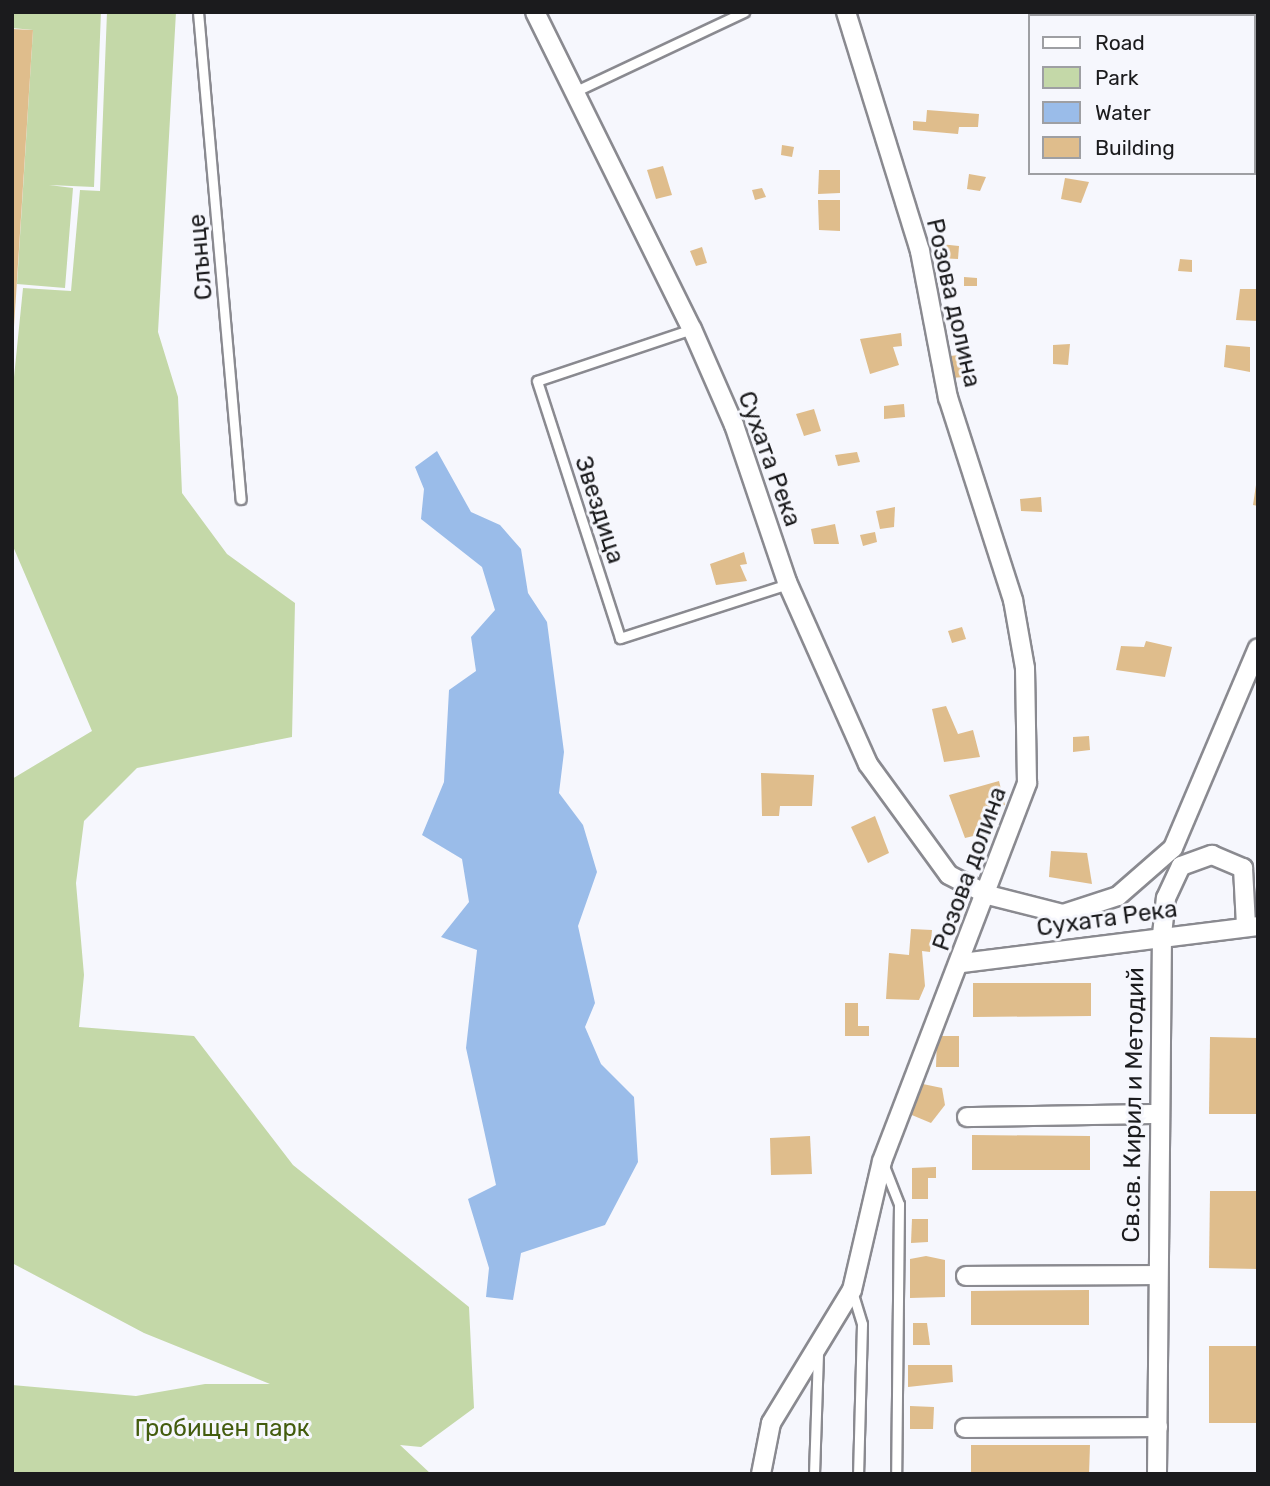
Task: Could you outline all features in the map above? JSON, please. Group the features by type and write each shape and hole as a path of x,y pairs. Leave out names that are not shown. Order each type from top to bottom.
{"street":[{"name":"Сухата Река","path":"535,12 692,329 734,425 788,584 868,764 949,875 988,895 1063,914 1118,896 1173,848"},
{"name":"Розова долина","path":"761,1474 771,1423 852,1290 882,1161 962,963 1027,783 1025,667 1013,600 948,398 920,251 846,12"},
{"path":"1252,926 1243,869 1212,855 1181,866 1173,848 1258,648"},
{"name":"Св.св. Кирил и Методий","path":"1157,1474 1156,1275 1162,935 1166,898 1181,866"},
{"name":"Сухата Река","path":"962,963 1162,935 1252,926"},
{"path":"967,1117 1158,1115"},
{"path":"966,1276 1156,1275"},
{"path":"965,1428 1158,1427"}],"lane":[{"name":"Слънце","path":"198,12 241,499"},
{"path":"574,92 744,12"},
{"name":"Звездица","path":"692,329 537,381 620,638 788,584"},
{"path":"882,1161 899,1204 896,1474"},
{"path":"852,1290 862,1324 858,1474"},
{"path":"814,1474 818,1346"}],"green space":[{"path":"12,12 101,12 94,187 49,185 73,188 65,288 17,284 33,30 12,28"},
{"name":"Гробищен парк","path":"107,12 176,12 158,332 178,397 182,493 227,554 295,603 292,737 137,768 84,821 76,883 84,975 79,1027 194,1036 293,1165 469,1307 474,1408 421,1447 400,1445 431,1474 12,1474 12,1385 136,1396 205,1384 270,1384 144,1333 12,1263 12,779 92,731 12,544 12,397 23,288 71,291 80,190 100,191"}],"water":[{"path":"437,451 471,512 500,525 521,549 528,593 547,622 564,752 559,793 583,825 597,872 578,926 595,1003 585,1027 601,1064 634,1097 638,1162 605,1225 521,1253 513,1300 486,1297 489,1268 468,1199 496,1185 466,1048 477,950 441,937 469,902 462,859 422,835 444,782 449,690 476,671 471,637 495,610 482,567 421,519 424,489 415,467"}],"building":[{"path":"12,29 33,30 14,327 12,327"},
{"path":"927,110 979,114 978,127 959,127 958,134 913,130 913,121 926,122"},
{"path":"782,145 794,147 792,157 781,155"},
{"path":"663,166 672,195 656,199 647,170"},
{"path":"819,170 840,170 840,193 818,194"},
{"path":"969,174 986,177 980,191 967,189"},
{"path":"1065,178 1089,182 1081,203 1061,199"},
{"path":"762,188 766,197 755,200 752,190"},
{"path":"818,200 840,200 840,231 819,230"},
{"path":"940,244 959,246 958,259 938,258"},
{"path":"702,247 707,263 696,266 690,251"},
{"path":"1180,259 1192,260 1192,272 1178,271"},
{"path":"964,277 977,278 977,286 964,286"},
{"path":"1240,289 1258,289 1258,321 1236,320"},
{"path":"901,333 902,346 893,347 899,365 870,374 860,339"},
{"path":"1070,344 1068,365 1053,364 1053,345"},
{"path":"1226,345 1250,347 1250,372 1224,367"},
{"path":"962,355 965,377 950,378 947,356"},
{"path":"904,404 905,417 884,419 884,406"},
{"path":"814,409 821,431 804,436 796,414"},
{"path":"857,452 860,462 838,466 835,455"},
{"path":"1256,485 1258,486 1258,506 1253,505"},
{"path":"1041,497 1042,512 1021,511 1020,499"},
{"path":"895,507 894,527 880,529 876,511"},
{"path":"835,524 839,544 814,544 811,529"},
{"path":"875,532 877,542 863,546 860,535"},
{"path":"744,552 747,564 740,565 747,581 716,585 710,564"},
{"path":"962,627 966,639 952,643 948,631"},
{"path":"1146,641 1172,647 1165,677 1116,670 1121,646 1144,647"},
{"path":"946,706 958,734 973,730 980,757 944,762 932,709"},
{"path":"1089,736 1090,750 1073,752 1073,737"},
{"path":"761,773 814,775 812,806 780,806 779,816 762,816"},
{"path":"999,781 1005,805 986,810 990,832 965,838 949,795"},
{"path":"875,816 889,853 868,863 851,827"},
{"path":"1051,851 1087,853 1092,884 1049,877"},
{"path":"911,929 932,930 930,952 922,951 925,986 919,1000 886,999 889,953 909,955"},
{"path":"973,983 1091,983 1091,1016 973,1017"},
{"path":"845,1003 858,1003 858,1026 869,1026 869,1036 845,1036"},
{"path":"937,1036 959,1036 959,1067 936,1067"},
{"path":"1210,1037 1258,1038 1258,1114 1209,1114"},
{"path":"918,1083 942,1088 945,1105 931,1123 907,1113"},
{"path":"972,1135 1090,1136 1090,1170 972,1170"},
{"path":"810,1136 812,1174 771,1175 770,1138"},
{"path":"936,1167 936,1178 928,1178 928,1199 912,1199 912,1168"},
{"path":"1210,1191 1258,1191 1258,1269 1209,1268"},
{"path":"912,1219 928,1219 928,1242 911,1243"},
{"path":"926,1256 945,1260 945,1297 910,1298 910,1259"},
{"path":"1089,1290 1089,1325 971,1325 971,1291"},
{"path":"913,1323 927,1323 930,1345 913,1345"},
{"path":"1209,1346 1258,1346 1258,1423 1209,1423"},
{"path":"908,1365 952,1365 953,1382 908,1387"},
{"path":"910,1406 934,1407 933,1429 910,1429"},
{"path":"971,1445 1090,1445 1089,1474 971,1474"}]}
